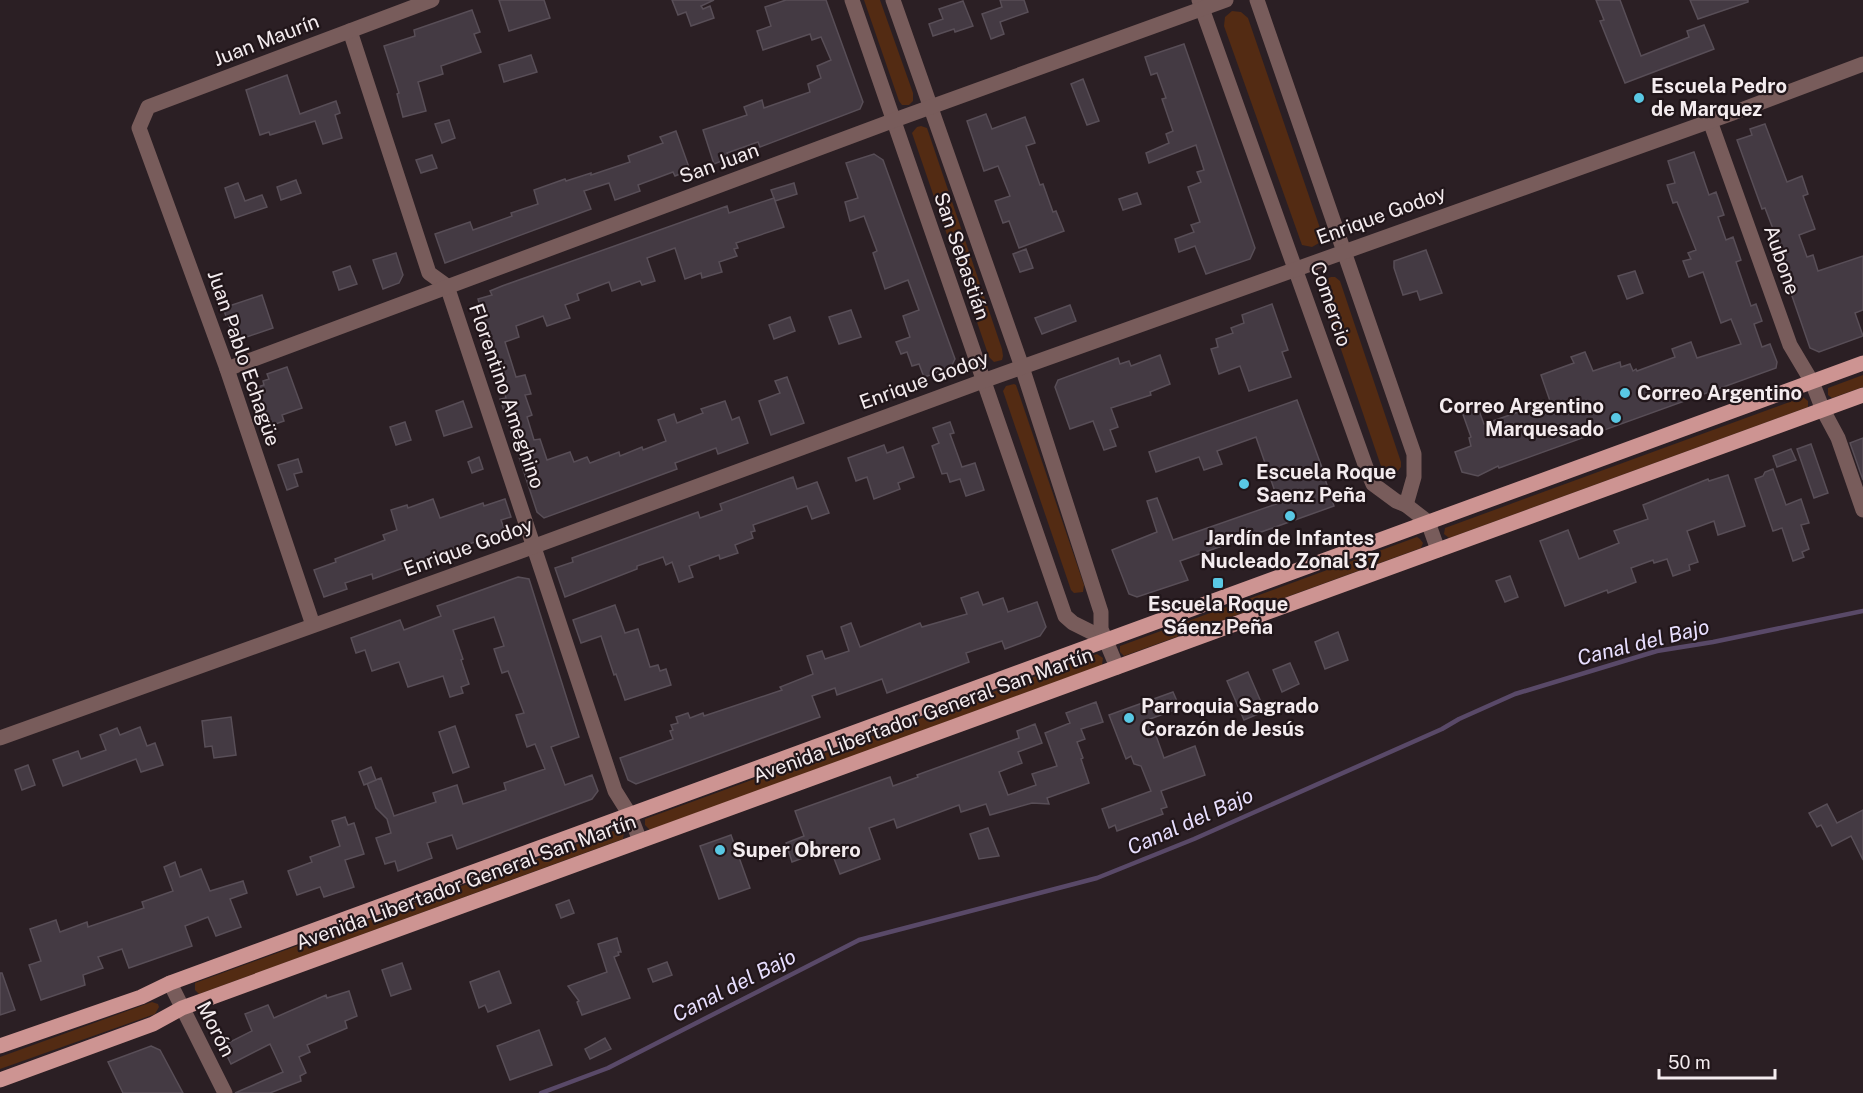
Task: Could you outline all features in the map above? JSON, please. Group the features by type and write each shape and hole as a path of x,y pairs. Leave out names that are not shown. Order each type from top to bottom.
{"main road":[{"name":"Avenida Libertador General San Martín","path":"0,1046 1863,363"},
{"name":"Avenida Libertador General San Martín","path":"0,1080 153,1024 182,1008 1863,395"}],"street":[{"name":"Juan Maurín","path":"148,107 432,0"},
{"name":"San Sebastián","path":"852,0 1065,616 1073,623 1107,640"},
{"name":"San Sebastián","path":"893,0 1022,367 1101,612 1101,629 1117,667"},
{"name":"San Juan","path":"227,369 1201,4 1226,0"},
{"name":"Comercio","path":"1257,0 1413,454 1414,477 1406,505"},
{"name":"Comercio","path":"1201,4 1373,484 1428,522"},
{"name":"Florentino Ameghino","path":"350,31 429,273 447,286 615,792 630,815 640,841"},
{"name":"Enrique Godoy","path":"0,738 1863,64"},
{"name":"Juan Pablo Echagüe","path":"148,107 139,128 227,369 313,625"},
{"name":"Aubone","path":"1710,121 1790,345 1812,382 1823,410 1838,438 1863,510"},
{"path":"1428,522 1438,550"},
{"name":"Morón","path":"171,983 225,1093"}],"shaded area":[{"path":"864,0 880,0 913,93 913,101 909,105 902,105 899,101"},
{"path":"1232,11 1241,12 1248,18 1321,231 1319,243 1312,247 1302,245 1224,26 1225,17"},
{"path":"921,126 927,128 1002,349 1002,360 994,362 989,357 912,133"},
{"path":"1331,277 1340,281 1401,462 1401,467 1397,472 1384,473 1382,469 1320,288 1323,280"},
{"path":"1863,375 1863,387 1832,398 1828,395 1828,388"},
{"path":"1014,384 1084,585 1083,592 1074,593 1071,590 1003,391 1006,386"},
{"path":"1803,397 1808,401 1808,407 1449,538 1444,534 1445,528"},
{"path":"1417,537 1423,543 1421,548 1124,656 1120,652 1120,646"},
{"path":"1097,654 1103,658 1102,665 650,830 645,825 645,819"},
{"path":"619,829 624,833 623,839 199,994 195,990 195,983"},
{"path":"152,1002 158,1004 159,1007 155,1014 0,1069 0,1057"}],"building":[{"path":"499,0 544,0 550,18 509,31"},
{"path":"672,0 714,0 701,6 703,9 710,6 714,18 691,26 686,12 678,15"},
{"path":"786,0 826,0 863,102 860,109 760,147 758,142 727,153 729,158 714,164 703,130 747,115 744,107 762,100 764,108 810,92 808,84 821,78 817,66 831,60 821,37 812,40 810,34 763,50 757,31 771,26 765,7"},
{"path":"1000,0 1024,0 1028,12 1000,22 1004,34 991,39 982,14 1002,7"},
{"path":"1596,0 1620,0 1641,56 1689,37 1687,31 1704,25 1714,49 1625,83 1600,21 1604,20"},
{"path":"1690,0 1748,0 1748,2 1698,19"},
{"path":"963,1 973,26 933,36 929,24 943,19 939,9"},
{"path":"472,10 480,32 474,34 481,52 441,66 443,74 418,82 426,111 403,117 397,94 399,93 384,46 415,36 414,30"},
{"path":"1184,44 1255,248 1250,259 1206,274 1195,246 1179,252 1175,239 1194,232 1191,225 1200,222 1188,187 1201,182 1197,172 1204,170 1196,145 1149,163 1146,153 1169,143 1166,134 1173,131 1162,99 1166,98 1157,73 1151,75 1145,57"},
{"path":"531,55 537,72 504,82 499,65"},
{"path":"287,75 300,114 336,101 340,113 335,115 342,138 323,144 315,121 270,135 269,132 260,135 246,90"},
{"path":"1083,79 1099,121 1087,125 1071,84"},
{"path":"986,114 992,129 1025,117 1035,143 1026,146 1040,185 1043,184 1053,212 1056,211 1064,231 1019,248 1009,221 1003,223 995,201 1010,196 998,166 984,171 967,121"},
{"path":"449,120 455,138 442,143 435,124"},
{"path":"1765,124 1787,182 1802,176 1808,194 1803,196 1815,229 1799,235 1807,257 1813,255 1818,271 1863,256 1863,310 1855,313 1863,336 1819,352 1810,348 1774,244 1778,242 1765,208 1762,209 1737,140 1752,135 1750,129"},
{"path":"676,131 690,170 675,176 673,172 638,185 640,191 615,200 609,183 584,191 591,209 445,263 435,234 470,222 473,230 512,216 511,213 538,204 534,190 565,179 566,181 591,173 591,175 630,162 628,156 663,143 660,137"},
{"path":"1694,152 1709,195 1716,192 1724,215 1718,217 1726,240 1733,237 1741,260 1736,262 1751,306 1756,304 1762,321 1754,324 1762,347 1770,344 1777,362 1776,368 1499,468 1498,466 1478,476 1462,472 1455,452 1471,446 1469,438 1471,437 1461,409 1476,403 1484,424 1550,401 1541,375 1574,363 1571,357 1585,352 1593,371 1620,362 1621,367 1630,364 1633,371 1636,369 1637,371 1675,357 1672,349 1691,342 1697,358 1741,344 1731,319 1721,323 1703,272 1689,277 1683,261 1691,259 1688,253 1696,250 1677,202 1673,203 1667,185 1675,183 1668,161"},
{"path":"874,154 883,160 955,359 950,369 924,377 919,364 912,366 907,352 901,354 896,342 910,337 903,316 919,310 908,280 885,289 873,253 877,251 864,216 850,221 845,202 858,198 846,163"},
{"path":"432,155 437,168 421,173 416,160"},
{"path":"296,180 301,193 281,200 277,187"},
{"path":"238,183 245,201 262,195 267,207 235,218 225,188"},
{"path":"794,183 797,194 775,201 771,190"},
{"path":"1137,193 1141,204 1123,210 1119,199"},
{"path":"774,198 784,227 736,243 738,248 734,249 737,256 719,262 722,272 702,278 701,273 685,279 675,248 647,258 655,281 642,285 640,281 612,291 609,282 577,294 579,300 565,305 570,318 547,326 543,316 516,326 519,337 505,342 516,377 525,375 531,394 525,395 532,415 527,417 534,440 540,439 547,460 570,452 574,462 587,457 590,463 619,452 620,456 642,447 643,450 666,441 658,420 674,414 677,423 703,413 701,409 725,401 732,420 739,417 748,443 718,454 716,448 675,463 677,469 544,518 537,512 500,399 506,398 497,368 491,370 477,328 486,326 478,299 492,295 490,291 502,286 727,206 729,213"},
{"path":"1026,249 1033,268 1020,272 1013,254"},
{"path":"1426,250 1442,293 1420,300 1417,291 1403,295 1394,261"},
{"path":"396,253 403,275 399,283 383,289 373,260"},
{"path":"350,266 357,284 339,290 333,272"},
{"path":"1635,271 1643,293 1627,299 1618,276"},
{"path":"262,295 273,328 235,341 223,308"},
{"path":"1272,304 1288,350 1282,352 1291,377 1249,391 1240,366 1219,374 1211,349 1218,347 1216,339 1233,333 1231,328 1244,323 1242,315"},
{"path":"1070,305 1076,321 1042,334 1035,318"},
{"path":"851,310 861,337 839,344 829,317"},
{"path":"790,317 795,331 774,339 769,325"},
{"path":"1160,355 1170,384 1150,392 1151,395 1111,408 1118,427 1110,430 1116,446 1104,450 1093,421 1070,429 1055,387 1058,380 1118,358 1120,364 1129,361 1131,366"},
{"path":"287,367 302,408 282,415 284,421 264,428 251,389 264,385 263,381 269,379 267,374"},
{"path":"787,377 804,423 771,435 759,401 780,393 775,381"},
{"path":"1297,400 1334,506 1180,561 1188,580 1137,597 1129,594 1112,550 1157,532 1147,501 1157,498 1173,540 1279,503 1256,437 1217,451 1222,464 1204,470 1199,457 1156,472 1149,452"},
{"path":"463,401 472,427 444,436 436,411"},
{"path":"405,422 411,440 396,445 390,427"},
{"path":"950,422 954,433 950,434 962,467 975,463 984,490 966,496 960,479 950,482 947,473 942,474 932,446 939,443 933,428"},
{"path":"1863,438 1863,480 1850,443"},
{"path":"1811,444 1828,493 1814,498 1797,449"},
{"path":"884,445 887,453 903,447 914,477 898,483 900,489 874,499 867,477 856,481 848,458"},
{"path":"1791,449 1796,460 1777,467 1773,456"},
{"path":"479,457 483,469 472,473 468,462"},
{"path":"298,459 302,472 294,474 298,486 287,490 278,465"},
{"path":"1773,469 1786,505 1801,499 1809,523 1801,525 1809,549 1802,552 1804,557 1793,561 1782,528 1773,531 1755,479"},
{"path":"1728,475 1745,526 1718,535 1714,521 1687,531 1698,562 1689,565 1690,570 1673,576 1667,559 1654,563 1653,560 1631,568 1636,582 1565,606 1540,541 1568,530 1579,559 1619,543 1614,531 1648,519 1643,505 1708,479 1709,481"},
{"path":"793,477 797,489 817,482 829,513 812,519 807,506 753,525 755,531 751,532 753,538 735,545 738,553 720,559 719,555 689,566 693,577 679,582 672,562 666,565 663,557 565,597 555,568 573,562 572,558 698,512 700,518 722,510 720,504"},
{"path":"433,499 440,518 483,503 484,506 505,499 511,517 501,520 505,531 373,579 372,574 345,583 347,589 324,597 314,570 336,562 335,559 385,540 383,535 397,530 391,510 407,505 408,508"},
{"path":"1510,576 1518,597 1505,602 1496,581"},
{"path":"518,577 529,579 579,737 551,747 565,785 592,775 598,791 592,799 457,849 452,835 427,843 432,858 398,871 395,861 385,864 376,838 391,833 387,819 376,808 367,783 381,778 394,816 436,802 433,793 457,785 463,804 506,790 504,783 545,769 535,744 527,747 516,715 524,713 508,671 502,673 494,649 504,646 494,617 453,630 469,684 461,687 463,693 450,697 443,676 408,687 399,662 372,671 365,650 356,653 351,638 400,620 404,630 441,616 437,606"},
{"path":"978,592 983,605 1003,598 1008,612 1037,602 1046,627 1040,636 1005,649 1002,641 966,653 969,662 887,693 882,679 837,695 835,688 812,696 820,717 636,784 628,780 620,758 673,739 670,731 673,730 671,725 678,723 676,717 688,713 690,718 703,713 704,716 782,690 780,687 813,674 807,656 822,651 825,659 849,651 841,627 851,623 860,647 920,623 922,627 967,614 961,598"},
{"path":"615,605 625,633 638,629 650,667 658,665 660,671 666,669 671,685 625,700 601,636 581,643 573,620"},
{"path":"1338,632 1348,660 1325,669 1315,642"},
{"path":"1290,663 1299,684 1282,692 1273,670"},
{"path":"1248,672 1265,711 1244,720 1227,681"},
{"path":"1173,692 1180,708 1150,719 1164,758 1195,746 1205,775 1161,791 1167,807 1161,809 1163,814 1117,831 1115,825 1109,828 1102,809 1151,791 1141,766 1134,764 1131,756 1126,759 1109,715"},
{"path":"1096,702 1103,722 1081,729 1085,739 1077,742 1089,783 1047,798 1049,804 1032,803 990,815 986,804 961,812 959,805 897,828 894,819 869,828 880,859 840,874 830,848 792,862 786,843 804,836 795,811 890,777 893,786 918,777 917,775 1019,738 1017,731 1035,724 1042,743 1018,752 1022,763 999,772 1008,795 1036,785 1032,774 1057,766 1045,733 1070,723 1066,713"},
{"path":"231,717 236,755 214,758 212,746 205,747 202,721"},
{"path":"455,726 469,767 453,773 439,732"},
{"path":"140,727 147,746 155,743 163,765 141,772 136,759 63,786 53,760 78,751 81,759 106,750 100,735 117,728 120,735"},
{"path":"28,765 35,785 22,790 15,770"},
{"path":"371,767 376,780 364,785 359,772"},
{"path":"1827,804 1837,823 1863,810 1863,860 1851,836 1832,846 1821,825 1817,827 1809,813"},
{"path":"345,817 348,825 354,823 364,854 345,860 354,887 324,897 320,887 297,895 288,871 312,862 310,857 340,846 332,821"},
{"path":"988,828 999,856 979,859 970,834"},
{"path":"731,835 750,888 719,899 700,846"},
{"path":"175,862 180,877 201,869 210,891 243,881 247,893 230,899 241,927 216,936 208,917 185,926 192,946 129,968 122,949 98,957 103,968 83,975 85,985 41,1000 29,965 41,961 30,929 56,920 60,932 87,922 88,927 144,908 142,902 173,891 164,867"},
{"path":"569,900 574,913 561,918 556,905"},
{"path":"617,938 621,952 614,957 630,998 582,1015 577,1002 579,1001 568,986 607,972 598,944"},
{"path":"667,962 672,975 653,982 648,969"},
{"path":"402,963 411,989 391,996 382,970"},
{"path":"499,971 511,1003 488,1012 485,1005 479,1008 470,982"},
{"path":"0,973 2,973 15,1010 0,1015"},
{"path":"349,991 357,1016 345,1021 347,1028 307,1045 310,1052 299,1057 306,1073 300,1076 301,1081 270,1093 235,1093 283,1072 270,1044 231,1064 222,1046 252,1031 245,1014 268,1005 274,1018 326,995 327,998"},
{"path":"539,1030 552,1065 510,1080 497,1046"},
{"path":"605,1038 611,1049 590,1059 585,1049"},
{"path":"151,1046 160,1050 183,1093 123,1093 108,1062"}],"waterway":[{"name":"Canal del Bajo","path":"541,1093 608,1068 859,940 1097,878 1194,839 1442,729 1515,694 1657,651 1713,642 1863,611"}],"place":[{"name":"Escuela Pedro de Marquez","path":"1639,98"},
{"name":"Correo Argentino","path":"1625,393"},
{"name":"Correo Argentino Marquesado","path":"1616,418"},
{"name":"Escuela Roque Saenz Peña","path":"1244,484"},
{"name":"Jardín de Infantes Nucleado Zonal 37","path":"1290,516"},
{"name":"Escuela Roque Sáenz Peña","path":"1218,583"},
{"name":"Parroquia Sagrado Corazón de Jesús","path":"1129,718"},
{"name":"Super Obrero","path":"720,850"}]}
